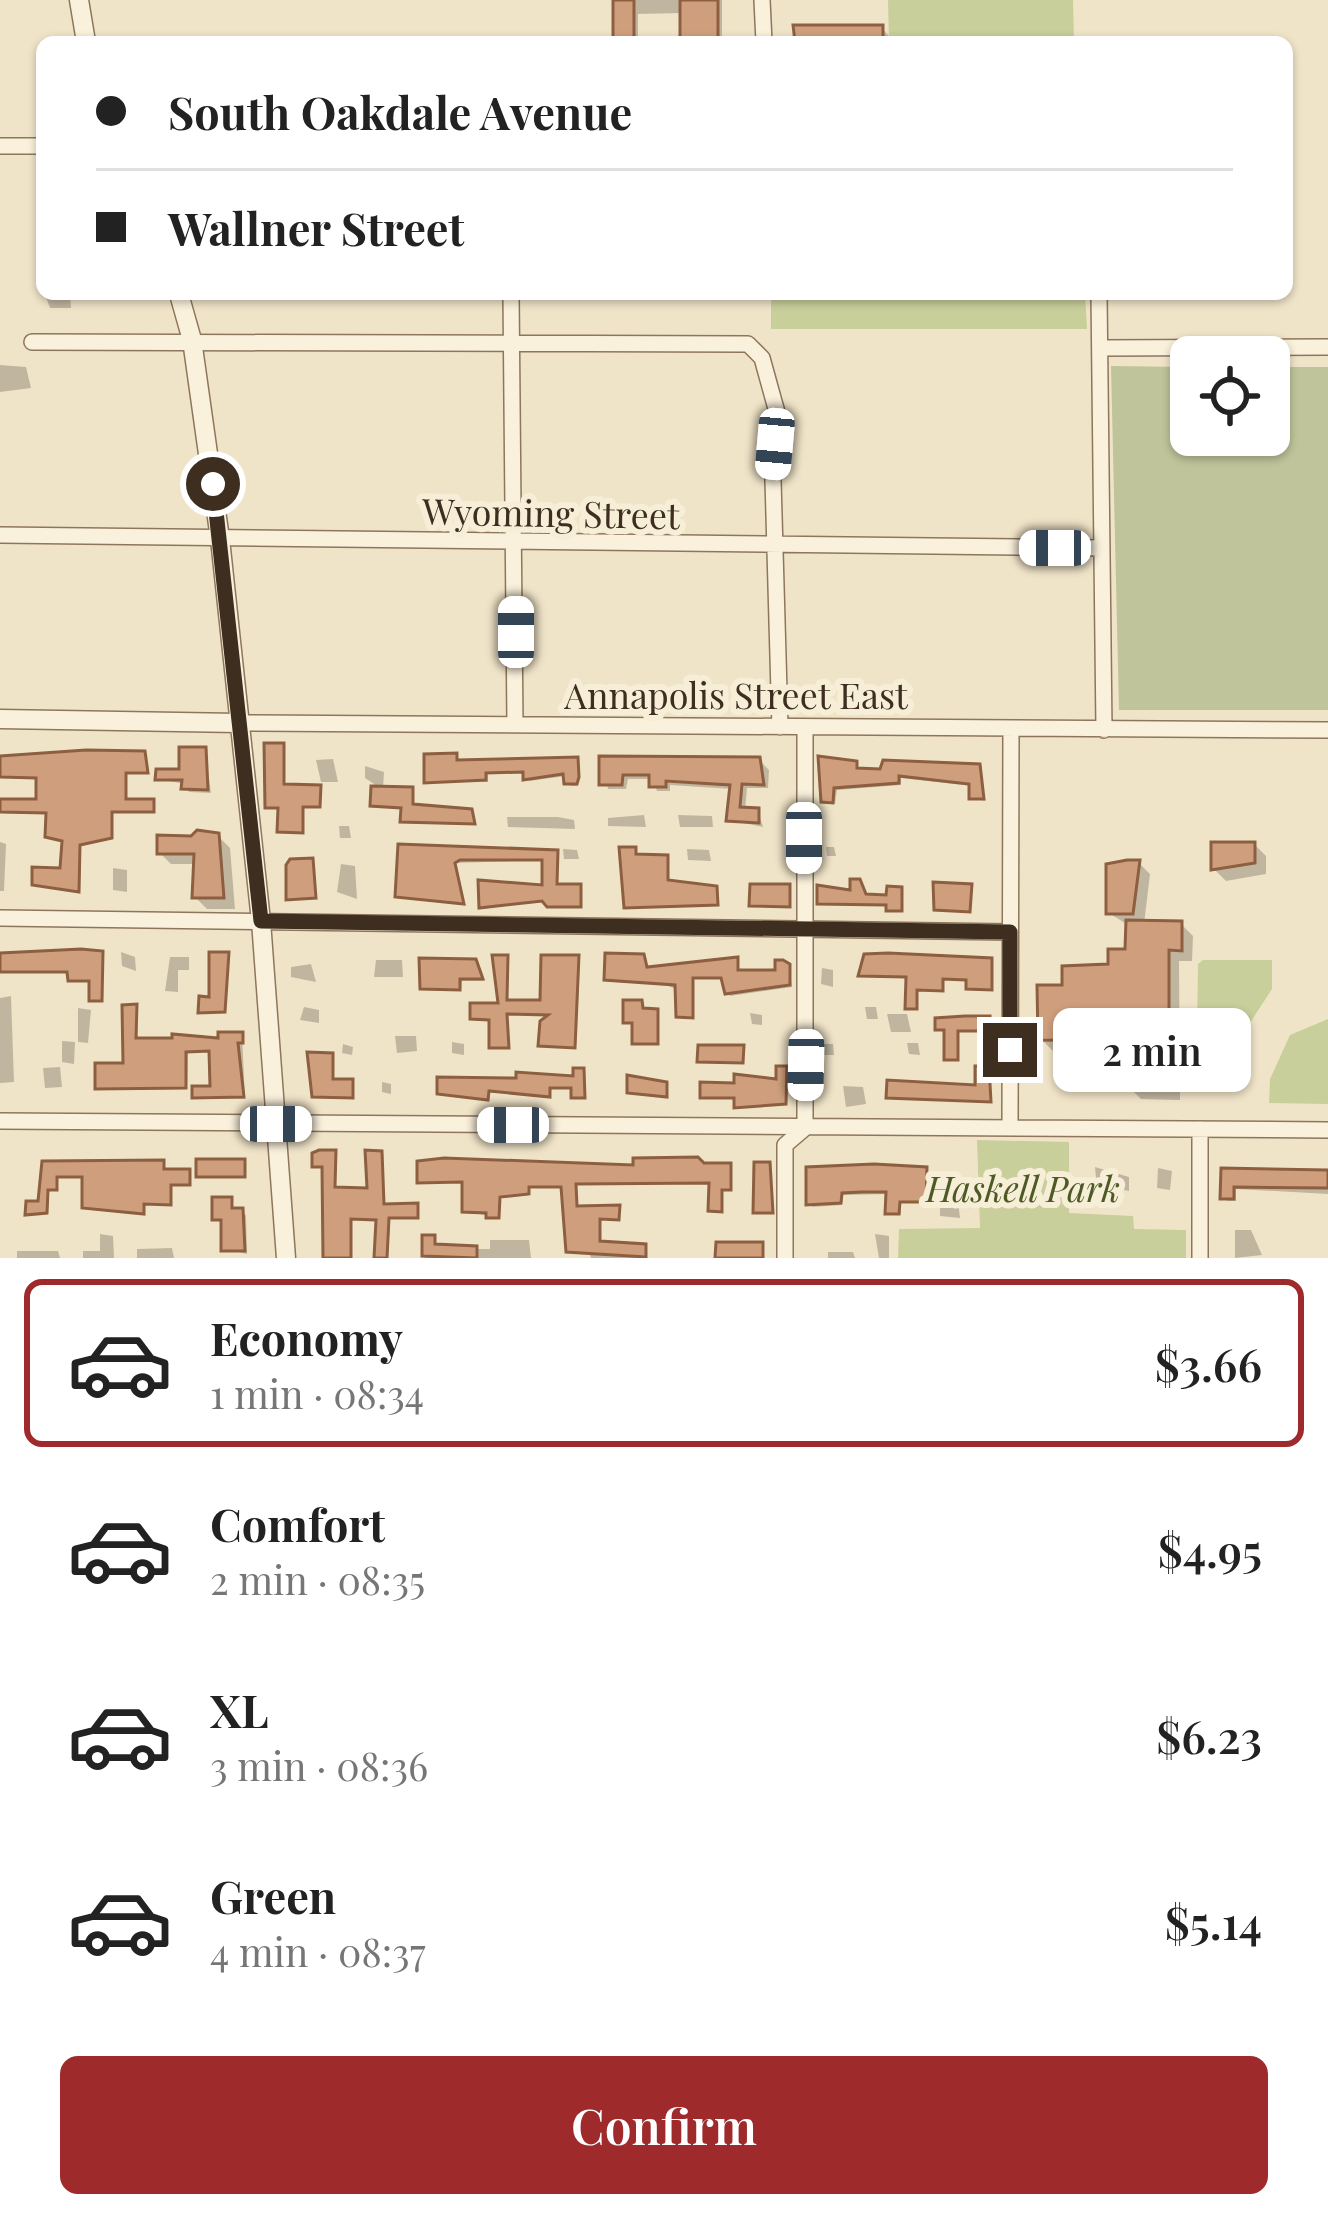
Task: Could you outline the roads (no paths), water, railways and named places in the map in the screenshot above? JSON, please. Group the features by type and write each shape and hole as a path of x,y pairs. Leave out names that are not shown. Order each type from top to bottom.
{"street":[{"path":"79,0 85,36"},
{"path":"763,0 764,36"},
{"path":"0,146 36,146"},
{"path":"181,300 192,340 220,539 261,921 286,1258"},
{"path":"511,300 515,725"},
{"path":"1099,300 1104,730"},
{"path":"32,342 748,344 756,352 777,405 772,480 780,727"},
{"path":"1100,349 1328,347"},
{"name":"Wyoming Street","path":"0,535 1102,548"},
{"name":"Annapolis Street East","path":"0,719 1328,730"},
{"path":"785,1258 785,1145 805,1128 805,728"},
{"path":"1010,1128 1011,729"},
{"path":"0,918 1010,932"},
{"path":"0,1121 1328,1130"},
{"path":"1200,1129 1200,1258"}],"park label":[{"name":"Haskell Park","path":"1023,1187"}]}
